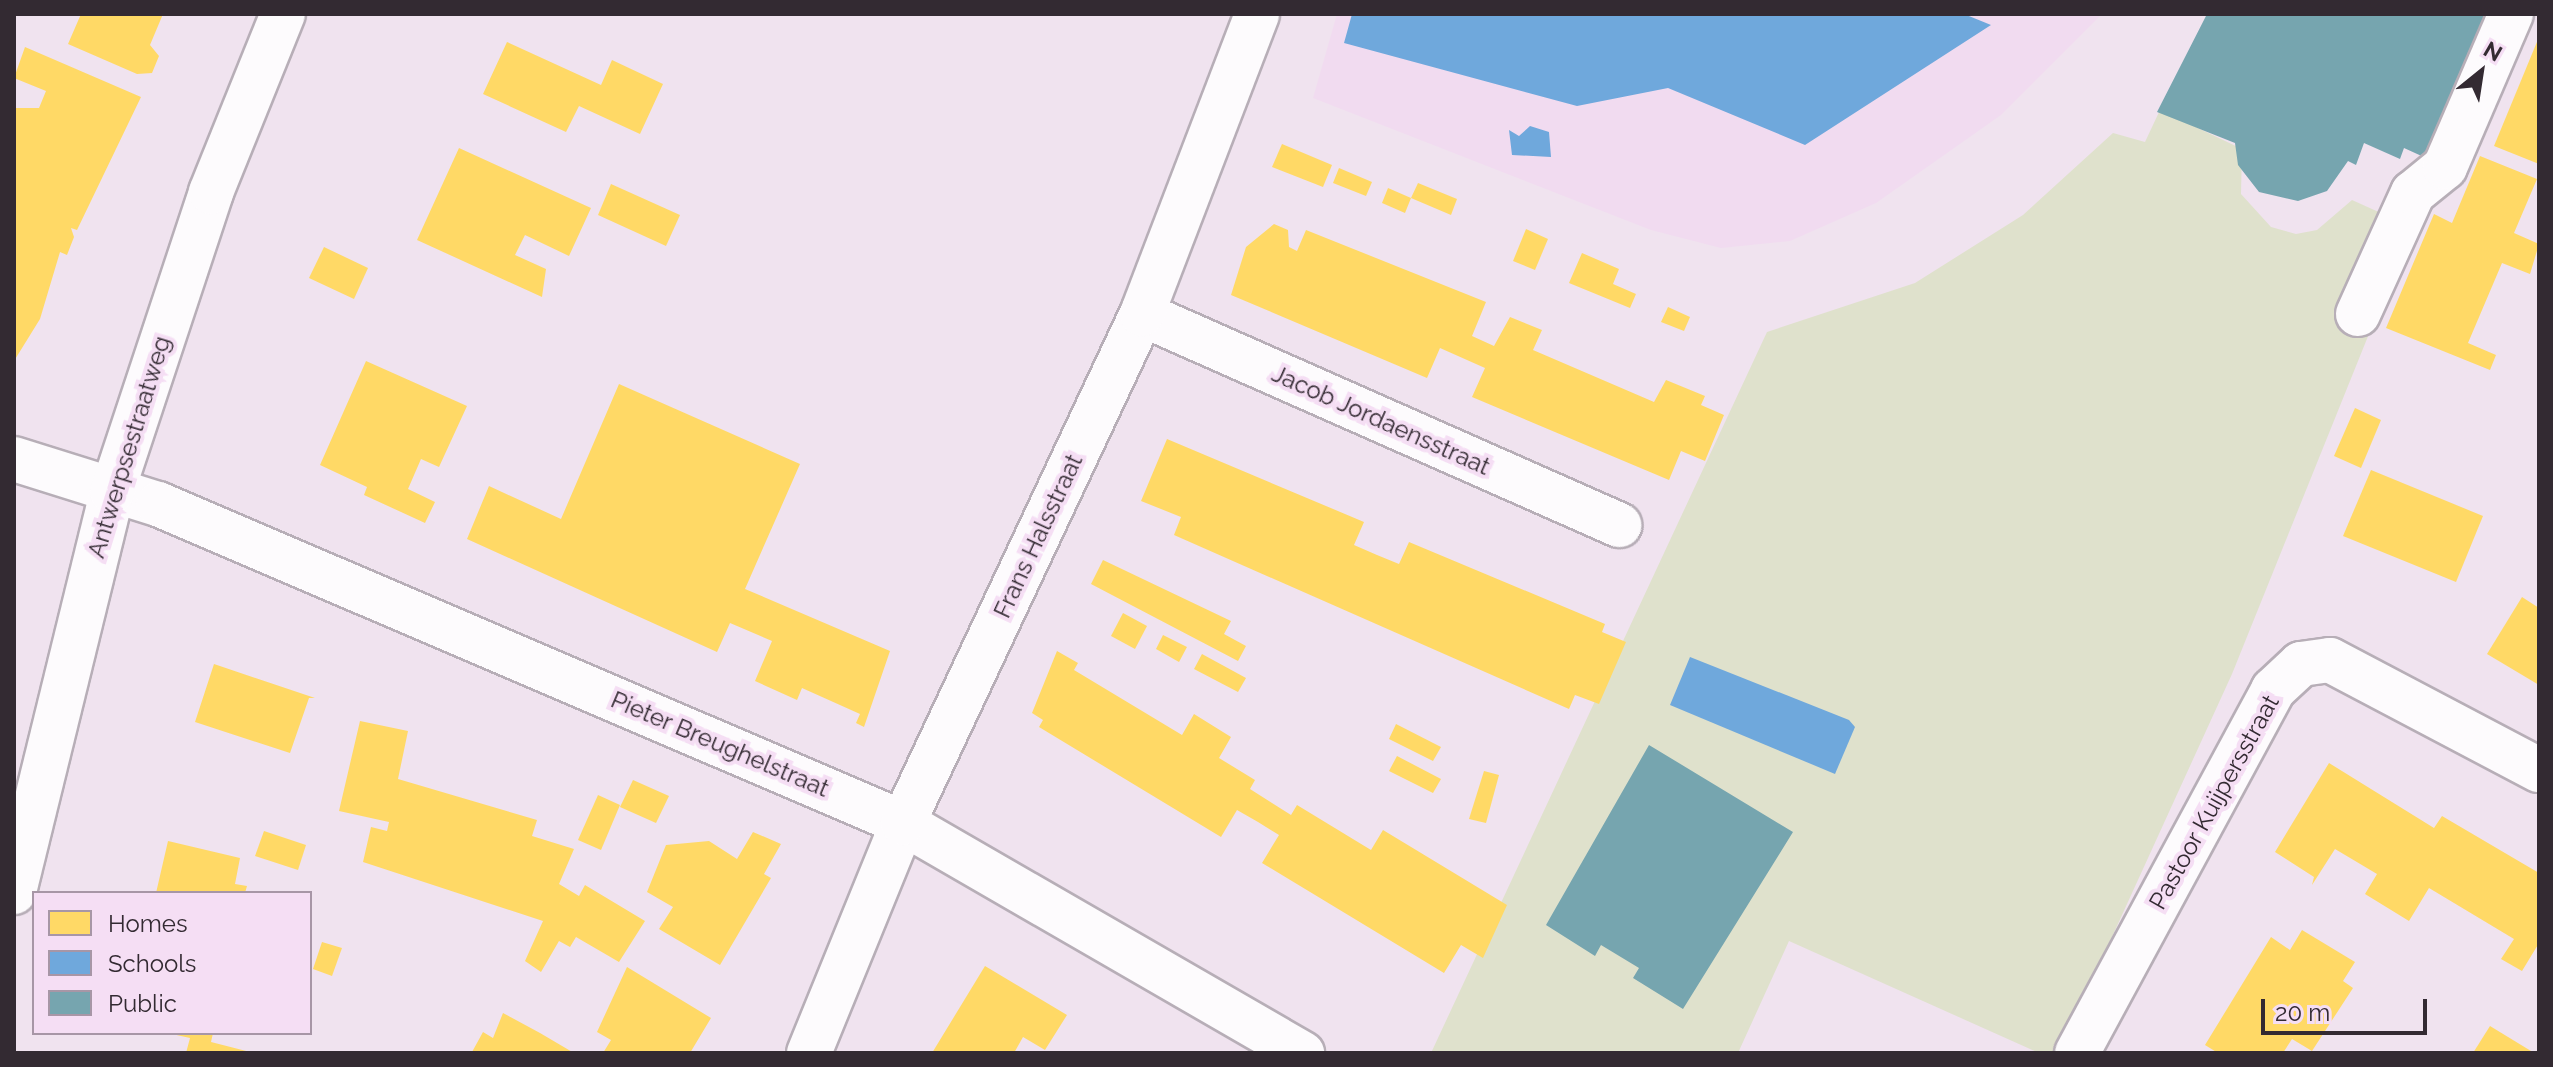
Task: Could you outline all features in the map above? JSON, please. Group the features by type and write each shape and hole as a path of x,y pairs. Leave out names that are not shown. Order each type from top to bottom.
{"street":[{"name":"Antwerpsestraatweg","path":"14,892 112,492 211,192 283,14"},
{"name":"Frans Halsstraat","path":"809,1053 903,823 1142,314 1257,14"},
{"path":"2358,314 2413,193 2445,167 2511,14"},
{"name":"Jacob Jordaensstraat","path":"1142,314 1619,525"},
{"name":"Pieter Breughelstraat","path":"14,459 158,504 903,823 1302,1053"},
{"name":"Pastoor Kuijpersstraat","path":"2077,1053 2273,690 2301,664 2330,660 2539,770"}],"shaded area":[{"path":"1337,14 2102,14 2001,115 1876,203 1790,241 1721,248 1651,230 1313,98"}],"green space":[{"path":"2160,110 2242,149 2241,194 2271,227 2296,234 2317,230 2352,200 2412,227 2232,674 2059,1053 2039,1053 1789,941 1738,1053 1431,1053 1767,332 1915,283 2023,215 2113,133 2145,142"}],"building: Homes":[{"path":"81,14 163,14 150,45 159,56 152,73 137,74 68,44"},
{"path":"2539,37 2539,164 2494,146"},
{"path":"507,42 601,85 612,60 663,84 640,134 579,106 566,132 483,94"},
{"path":"25,47 141,97 77,230 71,228 74,237 67,255 60,252 40,319 14,361 14,108 39,108 46,91 14,78"},
{"path":"1282,144 1332,165 1323,187 1272,167"},
{"path":"459,148 591,208 569,256 525,235 515,255 546,269 542,297 417,240"},
{"path":"2480,156 2537,179 2514,233 2539,244 2530,274 2502,263 2468,343 2496,355 2490,370 2386,328 2434,214 2452,223"},
{"path":"1339,168 1372,182 1366,196 1333,183"},
{"path":"1418,183 1457,199 1451,215 1411,198"},
{"path":"611,184 680,215 666,246 598,215"},
{"path":"1388,188 1411,198 1405,213 1382,203"},
{"path":"1274,224 1288,230 1289,247 1297,251 1306,230 1486,302 1472,336 1494,346 1510,317 1542,330 1533,350 1654,402 1666,380 1705,396 1701,405 1724,415 1705,461 1681,451 1669,480 1472,397 1485,368 1440,348 1427,378 1231,295 1246,247"},
{"path":"1526,229 1548,239 1535,270 1513,261"},
{"path":"324,247 368,268 354,299 309,278"},
{"path":"1582,253 1619,269 1613,284 1636,294 1630,308 1569,283"},
{"path":"1668,307 1690,317 1684,331 1661,322"},
{"path":"366,361 467,406 439,467 421,459 408,489 435,502 425,523 364,495 367,487 320,465"},
{"path":"619,384 800,464 745,589 890,651 864,727 856,723 860,714 802,688 797,700 755,681 772,641 730,623 717,652 467,539 489,486 561,519"},
{"path":"2355,408 2381,420 2361,468 2334,456"},
{"path":"1167,439 1364,522 1354,545 1377,555 1399,564 1409,542 1605,624 1602,632 1626,642 1599,704 1575,695 1569,709 1174,535 1181,517 1141,501"},
{"path":"2371,470 2483,516 2456,582 2343,536"},
{"path":"1103,560 1231,621 1224,634 1246,646 1238,661 1091,584"},
{"path":"2522,597 2539,608 2539,685 2487,654"},
{"path":"1123,613 1147,626 1135,649 1111,636"},
{"path":"1163,635 1187,647 1179,662 1156,649"},
{"path":"1057,651 1078,663 1074,670 1182,735 1194,714 1231,737 1219,758 1255,780 1250,789 1291,815 1297,805 1371,850 1383,830 1507,905 1483,958 1461,945 1444,973 1262,863 1279,835 1258,822 1237,810 1221,837 1039,727 1043,720 1032,713"},
{"path":"1202,654 1246,678 1238,692 1194,669"},
{"path":"214,664 315,698 309,698 290,753 195,722"},
{"path":"360,721 408,731 398,779 537,820 532,836 574,849 559,884 579,896 585,885 645,921 619,962 576,937 570,947 559,941 541,972 525,961 543,921 363,862 371,827 387,831 389,822 339,811"},
{"path":"1396,724 1441,747 1433,761 1389,739"},
{"path":"1397,756 1441,779 1433,793 1389,771"},
{"path":"2329,763 2434,828 2442,816 2539,873 2539,943 2522,971 2501,959 2514,939 2429,888 2409,921 2365,894 2377,874 2335,849 2312,885 2314,877 2275,852"},
{"path":"1484,771 1499,775 1486,823 1469,819"},
{"path":"633,780 669,796 656,823 620,807"},
{"path":"598,795 620,805 601,850 578,840"},
{"path":"264,831 306,845 298,870 255,856"},
{"path":"753,832 781,844 764,874 771,878 720,965 659,929 673,907 647,892 666,845 709,841 737,859"},
{"path":"168,841 240,858 235,884 247,886 246,891 156,891"},
{"path":"2302,930 2355,962 2343,981 2353,988 2312,1051 2292,1039 2283,1053 2218,1053 2205,1045 2271,937 2290,950"},
{"path":"322,942 342,948 332,976 313,969"},
{"path":"985,966 1067,1015 1045,1050 1023,1037 1014,1053 932,1053"},
{"path":"627,967 711,1018 690,1053 603,1053 611,1040 597,1032"},
{"path":"503,1013 574,1053 472,1052 483,1032 493,1038"},
{"path":"2490,1026 2531,1051 2530,1053 2473,1053"},
{"path":"176,1035 213,1035 211,1042 254,1053 186,1053 190,1038"}],"building: Schools":[{"path":"1352,14 1964,14 1991,25 1805,145 1668,88 1577,106 1344,43"},
{"path":"1530,126 1549,132 1551,157 1512,155 1509,130 1519,136"},
{"path":"1690,657 1849,720 1855,727 1835,774 1670,705"}],"building: Public":[{"path":"2207,14 2491,14 2426,158 2404,148 2400,159 2364,143 2356,165 2348,161 2327,191 2298,201 2259,192 2238,165 2235,143 2157,112"},
{"path":"1649,745 1793,832 1683,1009 1633,978 1639,968 1601,945 1595,956 1546,925"}]}
